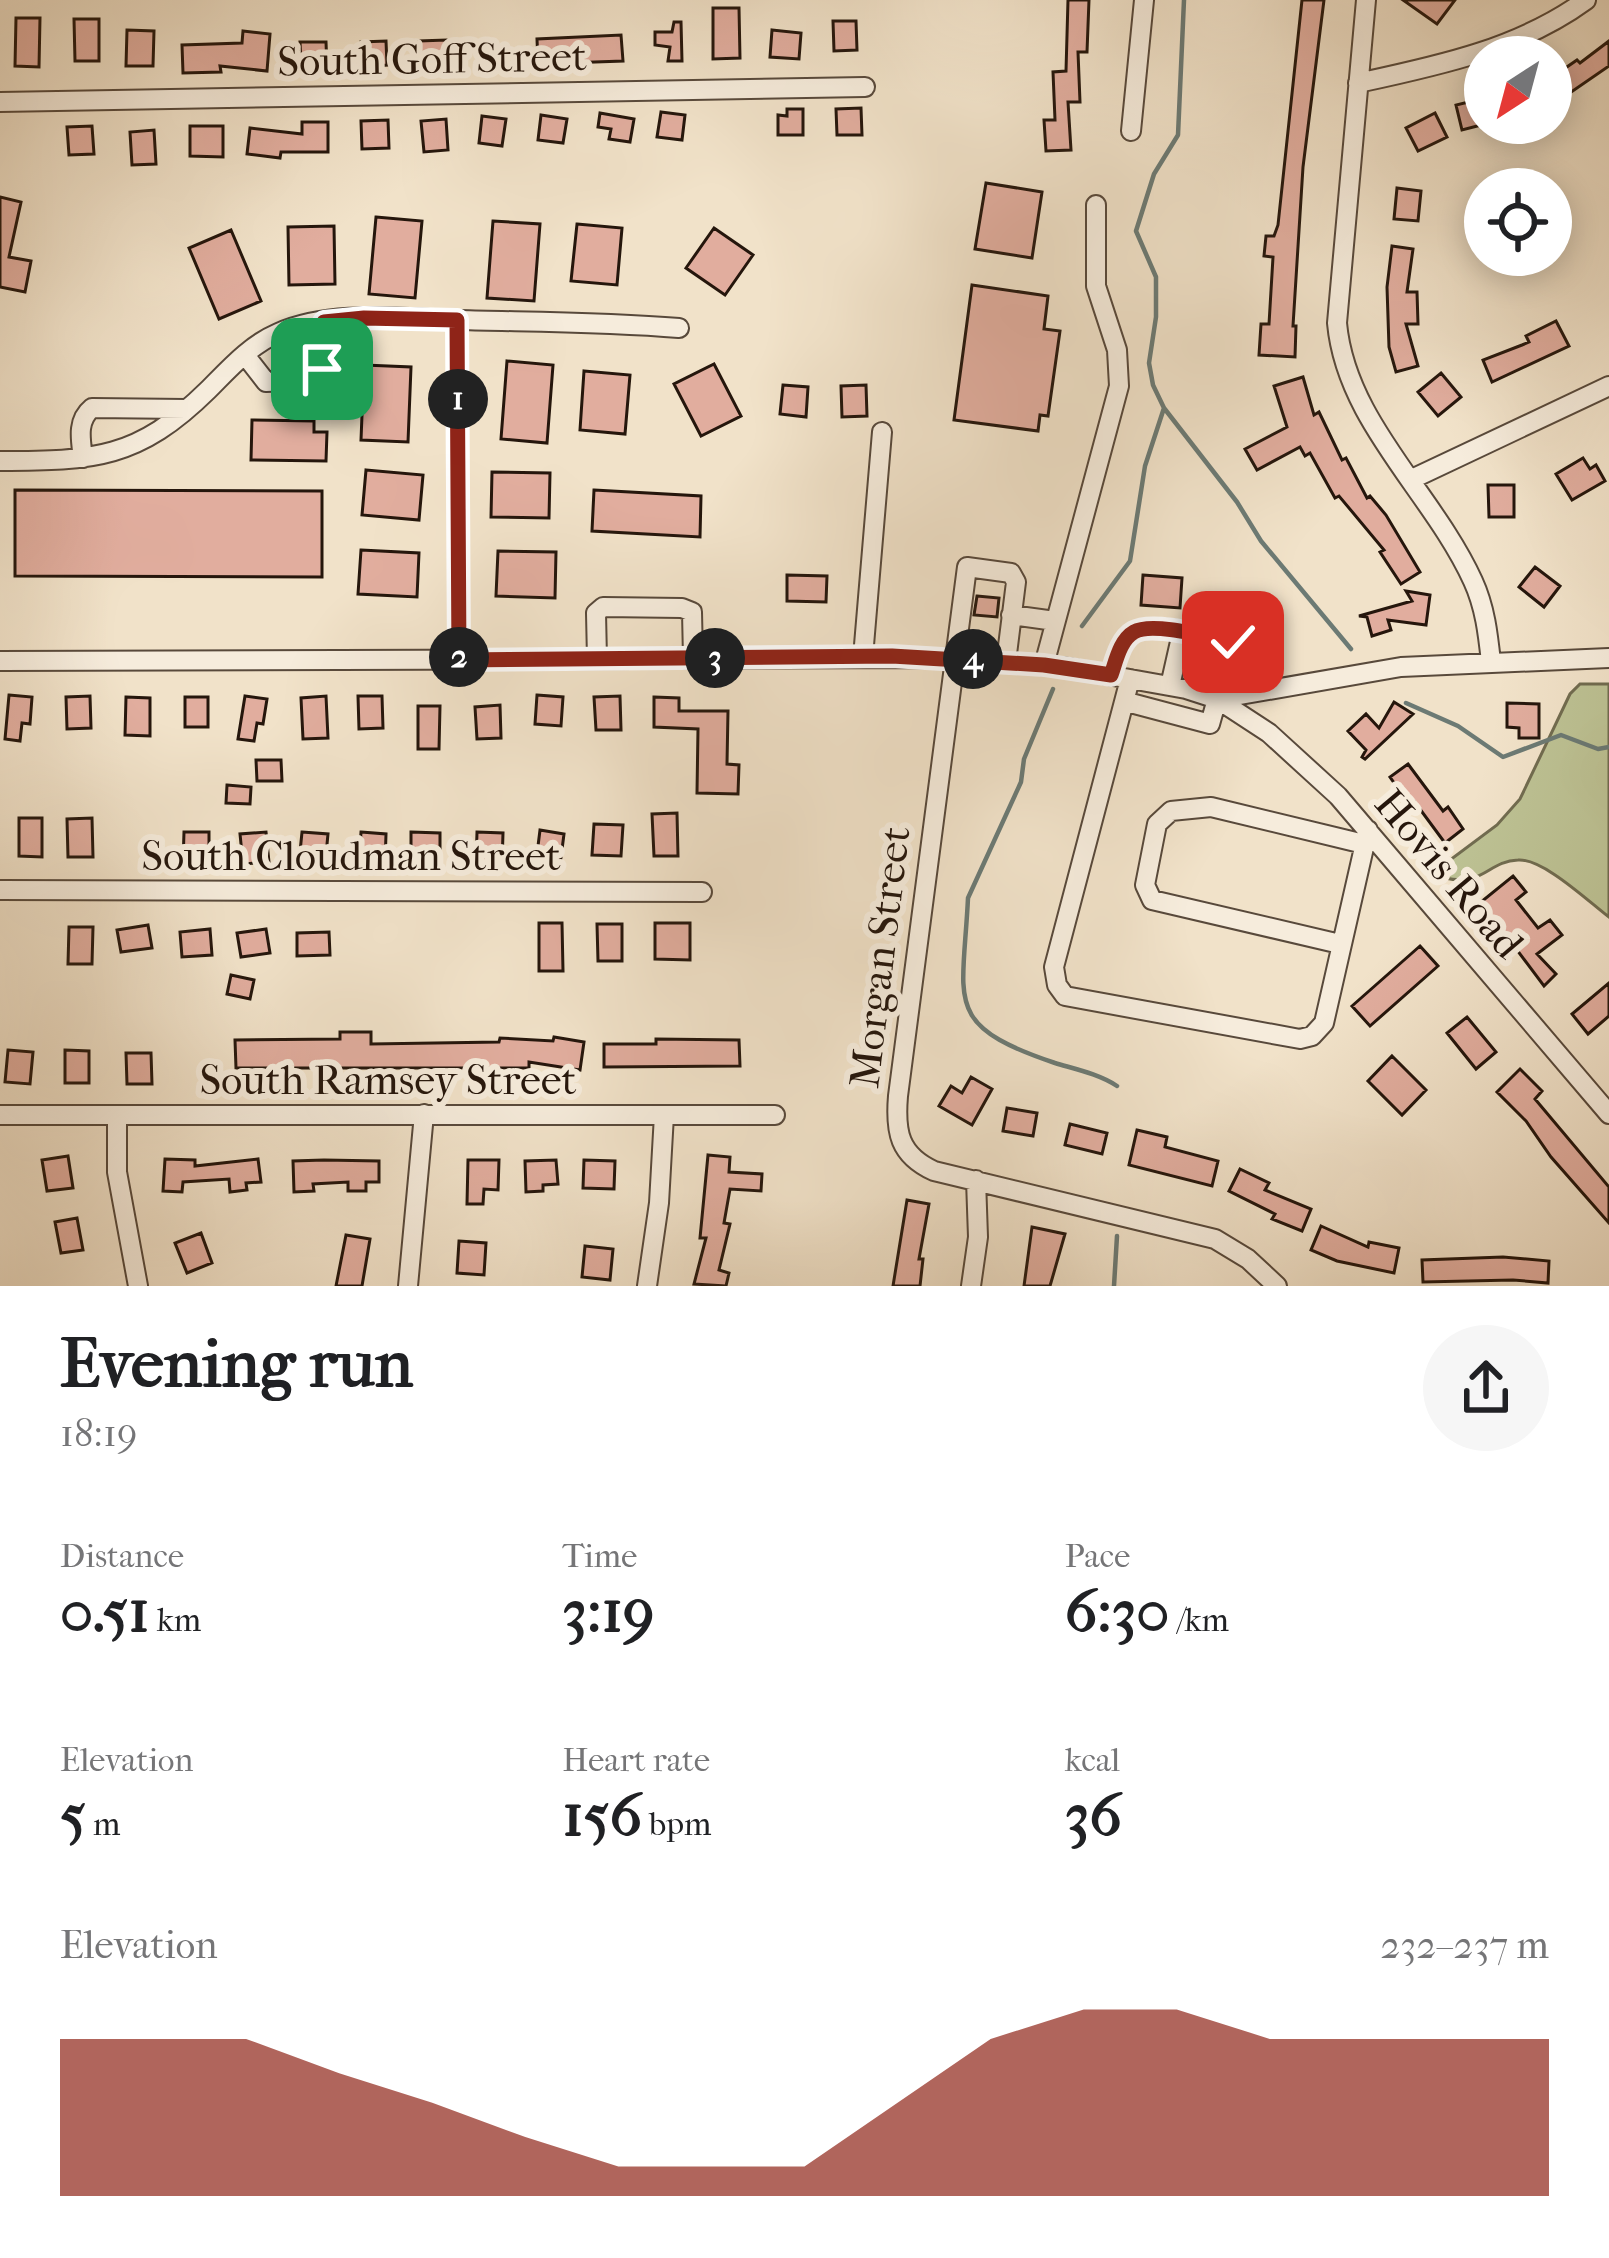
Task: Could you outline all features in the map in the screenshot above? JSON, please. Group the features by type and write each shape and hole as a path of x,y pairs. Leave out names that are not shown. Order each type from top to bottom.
{"street":[{"path":"1131,131 1144,0"},
{"path":"1366,0 1337,323 1340,350 1361,404 1475,585 1491,662"},
{"path":"1358,83 1489,50 1551,23 1586,0"},
{"name":"South Goff Street","path":"0,102 866,87"},
{"path":"1044,665 1119,386 1117,350 1096,286 1096,205"},
{"path":"0,461 83,458 127,449 160,431 245,355 278,333 324,322 364,318 679,328"},
{"path":"457,320 459,660"},
{"path":"245,355 266,382 313,380 322,369 324,322"},
{"path":"1412,479 1609,386"},
{"path":"83,458 80,431 92,408 186,409"},
{"path":"863,657 882,432"},
{"name":"Morgan Street","path":"1012,615 1016,582 1011,573 967,567 896,1124 903,1147 920,1164 1215,1239 1255,1278 1277,1286"},
{"path":"597,659 596,614 603,607 692,612 693,658"},
{"path":"1006,662 1012,615 1055,621"},
{"path":"1266,690 1257,660 1233,642 1152,627 1135,631 1123,644 1121,677 1127,702 1054,967 1057,985 1065,996 1300,1039 1312,1036 1324,1023 1366,837 1210,807 1171,811 1157,824 1145,885 1152,900 1340,944"},
{"path":"1170,686 1182,633"},
{"path":"0,661 955,658 1121,677 1216,699 1364,672 1609,658"},
{"path":"1127,702 1210,724 1216,699"},
{"name":"Hovis Road","path":"1216,699 1293,753 1609,1114"},
{"name":"South Cloudman Street","path":"0,890 702,892"},
{"path":"408,1286 424,1114"},
{"name":"South Ramsey Street","path":"0,1115 775,1115"},
{"path":"647,1286 659,1203 664,1115"},
{"path":"118,1116 117,1172 138,1286"},
{"path":"970,1286 978,1237 976,1180"}],"green space":[{"path":"1580,684 1609,684 1609,917 1553,873 1528,861 1508,861 1469,879 1445,878 1446,863 1497,825 1520,799 1570,694"}],"building":[{"path":"1068,0 1089,0 1087,52 1078,52 1080,102 1068,102 1071,150 1046,151 1044,120 1055,120 1053,72 1066,71"},
{"path":"1302,0 1324,0 1303,167 1295,357 1259,355 1261,324 1269,324 1273,257 1264,256 1266,236 1274,236 1278,225"},
{"path":"1403,0 1455,0 1437,24"},
{"path":"713,8 739,8 740,58 713,59"},
{"path":"16,18 40,18 39,67 15,66"},
{"path":"74,19 99,19 99,61 75,61"},
{"path":"833,21 856,21 857,50 834,51"},
{"path":"674,22 681,22 682,61 668,61 670,47 655,45 655,32 672,32"},
{"path":"127,30 154,31 153,66 126,66"},
{"path":"772,30 801,33 799,59 770,57"},
{"path":"243,31 270,34 267,71 220,66 221,72 183,73 182,45 242,43"},
{"path":"621,35 623,61 538,64 537,39"},
{"path":"446,40 446,66 420,66 419,41"},
{"path":"386,41 387,65 362,67 361,42"},
{"path":"1609,41 1609,66 1572,91 1572,63 1580,63"},
{"path":"300,42 326,42 327,69 310,70 310,62 301,62"},
{"path":"1464,103 1464,129 1462,130 1456,105"},
{"path":"861,108 862,135 837,135 836,109"},
{"path":"787,109 803,109 803,135 778,135 778,115 787,116"},
{"path":"661,112 685,115 682,140 657,137"},
{"path":"600,113 634,119 630,142 609,139 611,129 598,127"},
{"path":"1435,113 1447,137 1418,151 1406,128"},
{"path":"541,115 567,119 563,143 538,140"},
{"path":"482,116 506,119 502,146 479,143"},
{"path":"446,119 448,150 424,152 421,121"},
{"path":"388,120 389,148 362,149 361,121"},
{"path":"302,122 328,122 328,152 281,152 280,158 247,154 250,128 302,134"},
{"path":"92,126 94,154 69,155 67,127"},
{"path":"190,126 223,126 223,157 190,156"},
{"path":"154,130 156,164 132,165 130,132"},
{"path":"986,183 1042,192 1032,258 975,249"},
{"path":"1397,188 1421,191 1418,221 1394,219"},
{"path":"0,197 21,202 9,257 31,261 25,292 0,287"},
{"path":"376,217 422,221 415,298 369,294"},
{"path":"493,221 540,224 534,301 487,298"},
{"path":"577,224 622,228 617,285 571,281"},
{"path":"334,226 335,284 289,285 288,227"},
{"path":"714,228 753,255 725,295 686,268"},
{"path":"231,230 261,301 219,319 189,248"},
{"path":"1392,246 1413,249 1407,292 1417,292 1418,324 1406,324 1418,366 1396,372 1389,347 1387,287"},
{"path":"972,285 1048,296 1044,329 1060,331 1048,416 1040,415 1038,431 954,420"},
{"path":"1556,321 1569,346 1492,382 1483,360 1529,342 1526,336"},
{"path":"507,361 553,365 547,443 501,439"},
{"path":"714,364 741,416 701,436 674,384"},
{"path":"364,365 411,367 408,442 361,440"},
{"path":"584,371 630,375 625,434 580,430"},
{"path":"1441,373 1461,397 1438,416 1418,392"},
{"path":"1303,377 1314,415 1319,412 1342,460 1346,458 1367,498 1386,515 1420,572 1401,584 1380,552 1384,550 1339,496 1335,498 1310,453 1305,456 1300,447 1257,470 1245,449 1287,427 1274,386"},
{"path":"783,385 808,387 806,417 780,414"},
{"path":"866,385 867,416 842,417 841,386"},
{"path":"252,420 314,421 314,432 327,432 326,461 251,460"},
{"path":"1583,458 1590,469 1596,465 1605,481 1572,500 1556,474"},
{"path":"366,470 423,475 419,520 362,515"},
{"path":"492,472 550,473 549,518 491,517"},
{"path":"1488,485 1514,485 1514,517 1489,517"},
{"path":"15,490 322,491 322,577 15,576"},
{"path":"594,490 701,496 700,537 592,531"},
{"path":"361,550 419,553 417,597 358,594"},
{"path":"498,551 556,552 555,598 496,596"},
{"path":"1535,567 1560,586 1544,607 1519,587"},
{"path":"787,575 827,576 826,602 787,601"},
{"path":"1143,575 1182,578 1180,608 1141,605"},
{"path":"1406,591 1430,595 1426,625 1388,620 1391,630 1372,636 1367,617 1359,616 1412,601"},
{"path":"977,596 999,598 997,617 974,615"},
{"path":"9,695 32,697 30,724 22,723 20,741 5,739"},
{"path":"537,695 563,697 561,726 535,724"},
{"path":"90,696 91,728 67,729 66,697"},
{"path":"245,696 267,699 254,741 238,739"},
{"path":"326,696 328,738 303,739 301,698"},
{"path":"358,696 382,696 383,728 359,729"},
{"path":"620,696 621,730 596,730 594,697"},
{"path":"126,697 150,698 150,736 125,735"},
{"path":"185,697 208,697 208,727 185,727"},
{"path":"654,697 679,698 679,711 728,711 727,764 739,765 738,794 697,793 698,729 654,727"},
{"path":"1394,702 1413,714 1365,759 1366,750 1348,731 1366,714 1379,728"},
{"path":"1507,703 1539,704 1539,738 1519,738 1519,728 1507,727"},
{"path":"500,705 501,738 477,739 475,707"},
{"path":"418,706 440,706 439,749 418,749"},
{"path":"256,760 281,760 282,781 257,781"},
{"path":"1408,764 1443,811 1448,807 1463,829 1445,843 1390,777"},
{"path":"227,785 251,787 250,804 226,803"},
{"path":"677,813 678,856 654,856 652,814"},
{"path":"19,818 42,818 42,857 19,856"},
{"path":"92,818 93,857 68,857 67,819"},
{"path":"594,824 623,825 621,856 592,855"},
{"path":"540,830 564,834 560,865 536,862"},
{"path":"184,832 209,832 209,863 183,863"},
{"path":"266,832 269,862 243,864 240,834"},
{"path":"302,832 328,834 325,865 299,862"},
{"path":"361,832 386,834 385,864 359,863"},
{"path":"411,832 440,833 440,853 411,853"},
{"path":"477,832 503,833 502,865 476,865"},
{"path":"1513,876 1526,892 1516,900 1538,928 1550,920 1562,935 1537,954 1556,974 1544,986 1481,902"},
{"path":"539,923 562,923 563,971 539,971"},
{"path":"655,923 690,923 690,960 655,959"},
{"path":"597,924 622,924 622,961 598,961"},
{"path":"148,925 152,948 121,952 117,930"},
{"path":"69,927 93,927 92,964 68,964"},
{"path":"210,929 212,955 182,957 180,932"},
{"path":"266,929 270,953 241,957 237,933"},
{"path":"329,932 330,955 297,956 297,933"},
{"path":"1420,946 1438,966 1370,1026 1352,1006"},
{"path":"231,975 254,980 250,999 227,994"},
{"path":"1609,983 1609,1016 1588,1034 1572,1014"},
{"path":"1467,1017 1496,1052 1476,1069 1447,1033"},
{"path":"340,1032 371,1032 371,1044 499,1042 500,1038 553,1041 554,1037 584,1042 580,1070 529,1062 529,1068 236,1068 235,1040 340,1039"},
{"path":"656,1039 739,1040 740,1066 604,1067 604,1044 656,1044"},
{"path":"8,1050 33,1052 30,1084 5,1082"},
{"path":"65,1050 89,1051 89,1083 65,1083"},
{"path":"126,1053 151,1053 152,1084 127,1084"},
{"path":"1392,1056 1426,1090 1402,1115 1368,1081"},
{"path":"1520,1069 1542,1091 1535,1099 1609,1187 1609,1223 1497,1092"},
{"path":"971,1077 992,1089 972,1125 939,1106 951,1086 962,1093"},
{"path":"1007,1108 1037,1113 1033,1136 1003,1131"},
{"path":"1070,1124 1107,1133 1102,1154 1065,1145"},
{"path":"1137,1130 1167,1137 1165,1147 1218,1161 1212,1186 1129,1165"},
{"path":"708,1155 730,1157 729,1172 762,1174 761,1191 730,1189 724,1223 730,1224 719,1270 729,1273 726,1286 694,1284 706,1238 700,1238"},
{"path":"68,1156 73,1188 47,1191 42,1160"},
{"path":"165,1159 195,1160 195,1166 258,1159 261,1182 246,1183 247,1190 230,1192 229,1179 183,1182 182,1192 163,1191"},
{"path":"468,1160 499,1160 498,1190 484,1189 483,1204 467,1204"},
{"path":"556,1160 558,1184 526,1192 525,1161"},
{"path":"584,1160 615,1161 614,1189 583,1188"},
{"path":"293,1161 379,1161 379,1182 366,1182 366,1191 348,1191 348,1182 313,1184 314,1191 294,1192"},
{"path":"1240,1169 1269,1183 1265,1190 1311,1209 1302,1231 1272,1219 1275,1214 1229,1191"},
{"path":"907,1200 929,1204 919,1259 923,1259 920,1286 893,1286"},
{"path":"77,1218 83,1250 61,1253 55,1222"},
{"path":"1321,1226 1368,1247 1369,1242 1399,1248 1394,1273 1337,1261 1311,1250"},
{"path":"1032,1227 1065,1234 1050,1286 1024,1286"},
{"path":"201,1233 212,1263 187,1273 175,1243"},
{"path":"346,1235 370,1239 362,1286 336,1286"},
{"path":"459,1241 486,1243 484,1275 457,1273"},
{"path":"585,1246 613,1249 610,1280 582,1277"},
{"path":"1503,1257 1549,1261 1548,1283 1423,1282 1422,1260"}],"waterway":[{"path":"1184,0 1178,135 1154,174 1136,231 1156,277 1149,363 1153,385 1164,408 1261,541 1351,649"},
{"path":"1082,626 1130,561 1145,466 1164,408"},
{"path":"1053,689 1024,759 1021,782 968,898 967,1006 976,1022 993,1036 1117,1086"},
{"path":"1406,703 1458,726 1503,757 1561,735 1598,749 1609,747"},
{"path":"1114,1286 1117,1236"}],"route":[{"path":"322,369 324,322 457,320 459,660 892,656 1044,665 1111,675 1123,644 1135,631 1152,627 1233,642"}]}
